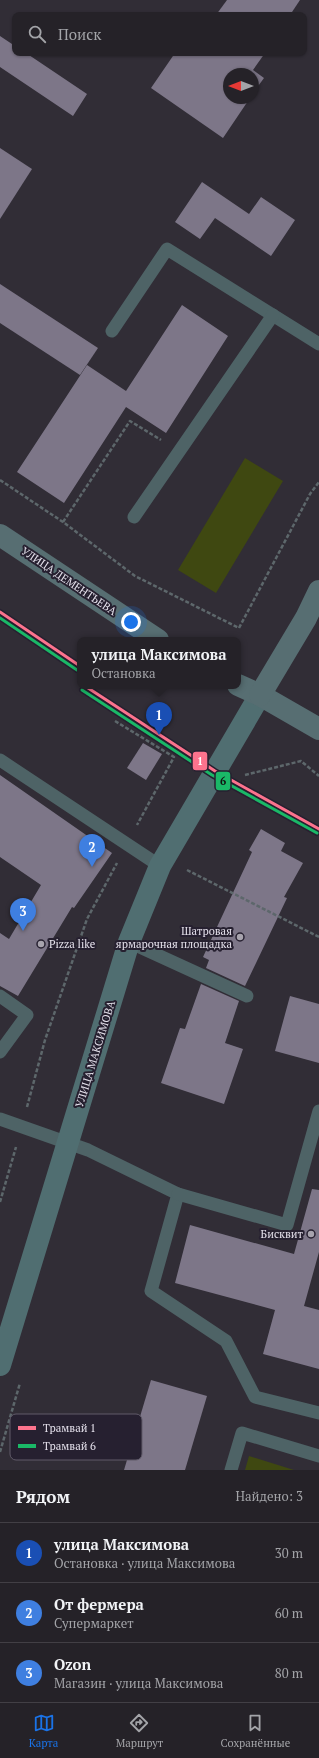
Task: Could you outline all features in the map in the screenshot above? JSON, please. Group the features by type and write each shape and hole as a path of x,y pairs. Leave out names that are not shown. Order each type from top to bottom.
{"main road":[{"name":"УЛИЦА ДЕМЕНТЬЕВА","path":"0,535 153,637"},
{"name":"УЛИЦА МАКСИМОВА","path":"0,1365 129,942 160,866 306,618 319,591"},
{"path":"241,687 260,695 319,729"}],"lane":[{"path":"112,331 167,249 319,344"},
{"path":"134,517 273,315"},
{"path":"0,760 128,843 160,866"},
{"path":"129,942 247,996"},
{"path":"0,996 26,1015 0,1052"},
{"path":"0,1118 88,1150 178,1194 287,1225 319,1111"},
{"path":"178,1194 151,1291 226,1341 255,1397 319,1413"},
{"path":"231,1470 242,1433 319,1456"}],"path":[{"path":"63,522 130,421 180,450"},
{"path":"0,480 63,522 135,576 238,628 310,494 319,482"},
{"path":"0,1202 11,1170 45,1040 87,919 174,757 115,721"},
{"path":"242,779 246,773 301,761 319,776"},
{"path":"188,863 184,869 319,937"}],"green space":[{"path":"245,458 283,481 216,593 178,570"},
{"path":"249,1456 294,1470 245,1470"}],"building":[{"path":"227,0 300,0 292,12 218,12"},
{"path":"0,36 12,44 12,56 30,56 87,94 73,116 0,67"},
{"path":"173,56 263,56 254,68 223,68 223,104 246,104 223,138 151,88"},
{"path":"259,74 264,78 259,85"},
{"path":"0,148 32,169 0,219"},
{"path":"202,182 249,214 261,197 295,220 271,256 215,218 200,239 175,222"},
{"path":"0,284 98,348 80,375 0,323"},
{"path":"182,305 228,336 166,433 126,407 64,503 17,472 87,365 126,391"},
{"path":"143,743 162,754 146,780 127,768"},
{"path":"0,775 112,853 74,908 72,907 18,996 0,986 0,933 9,939 41,885 0,857"},
{"path":"261,829 285,843 281,851 303,863 284,897 287,898 245,986 206,968 209,960 203,957 252,852 249,850"},
{"path":"201,984 239,1001 225,1043 243,1049 224,1104 161,1083 180,1028 185,1029"},
{"path":"290,996 319,1004 319,1063 275,1051"},
{"path":"312,1189 319,1190 319,1252 304,1306 319,1310 319,1369 263,1354 275,1310 175,1283 190,1225 294,1254"},
{"path":"151,1380 207,1396 185,1470 124,1470 127,1460 142,1460 141,1414"}],"tram line":[{"name":"1","path":"0,612 77,664"},
{"name":"6","path":"0,618 77,670"},
{"name":"1","path":"90,689 215,771 319,829"},
{"name":"6","path":"82,690 212,775 317,833"}],"place":[{"name":"улица Максимова","path":"159,735"},
{"name":"От фермера","path":"92,867"},
{"name":"Ozon","path":"23,931"},
{"name":"Шатровая ярмарочная площадка","path":"240,937"},
{"name":"Pizza like","path":"41,944"},
{"name":"Бисквит","path":"311,1234"}]}
